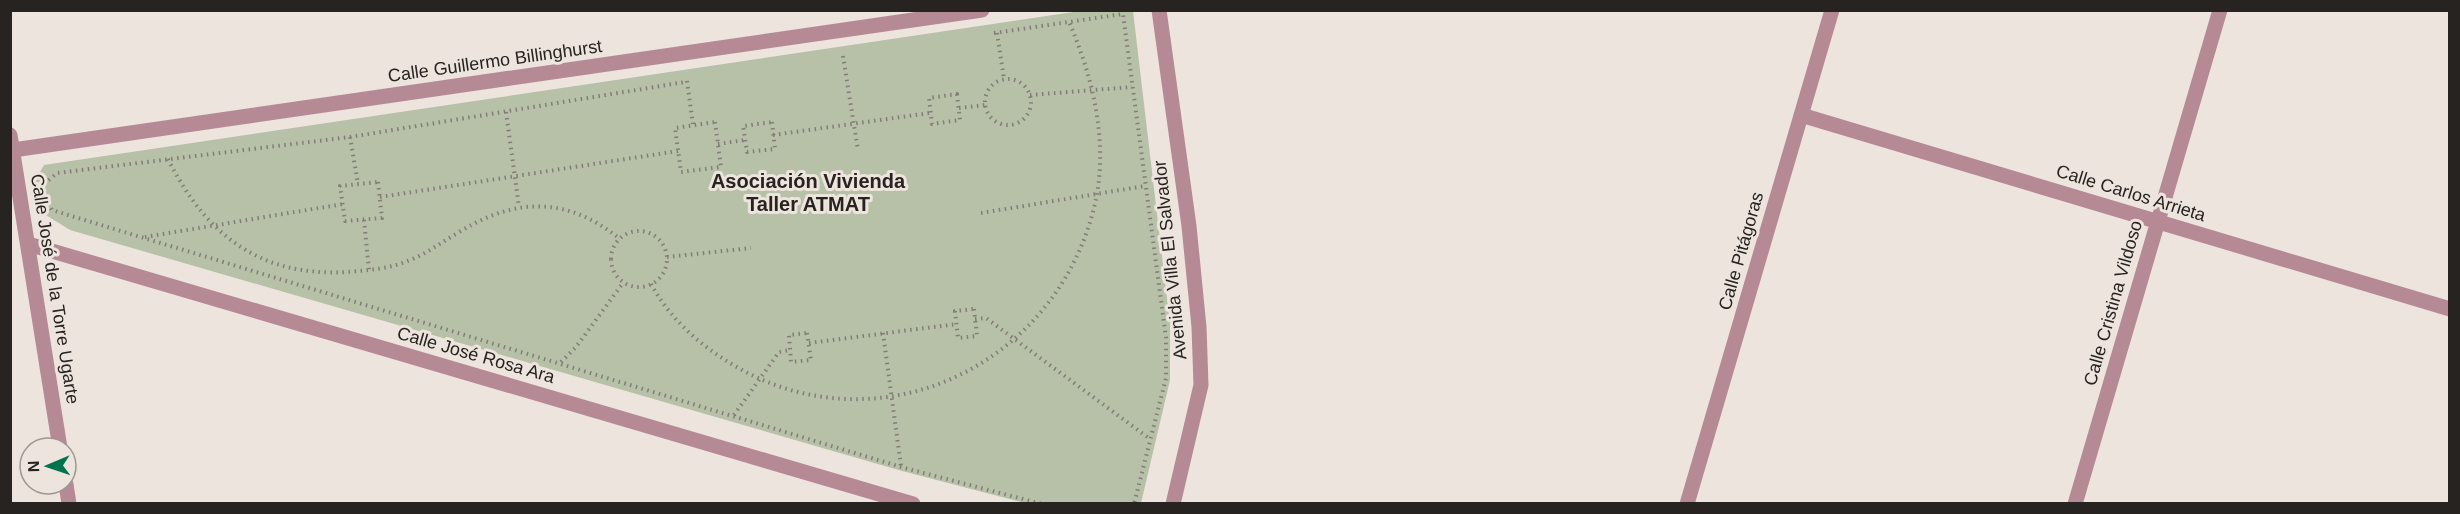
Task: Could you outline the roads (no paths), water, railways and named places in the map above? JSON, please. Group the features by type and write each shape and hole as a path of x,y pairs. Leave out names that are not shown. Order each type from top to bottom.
{"street":[{"name":"Calle Guillermo Billinghurst","path":"12,143 982,10"},
{"name":"Avenida Villa El Salvador","path":"1159,10 1189,226 1200,373 1190,438 1173,504"},
{"name":"Calle Pitágoras","path":"1687,504 1832,10"},
{"name":"Calle Cristina Vildoso","path":"2074,504 2220,10"},
{"name":"Calle Carlos Arrieta","path":"1802,115 2450,309"},
{"name":"Calle José de la Torre Ugarte","path":"12,143 58,436"},
{"name":"Calle José Rosa Ara","path":"28,244 913,504"}],"district":[{"name":"Asociación Vivienda Taller ATMAT","path":"808,192"}]}
